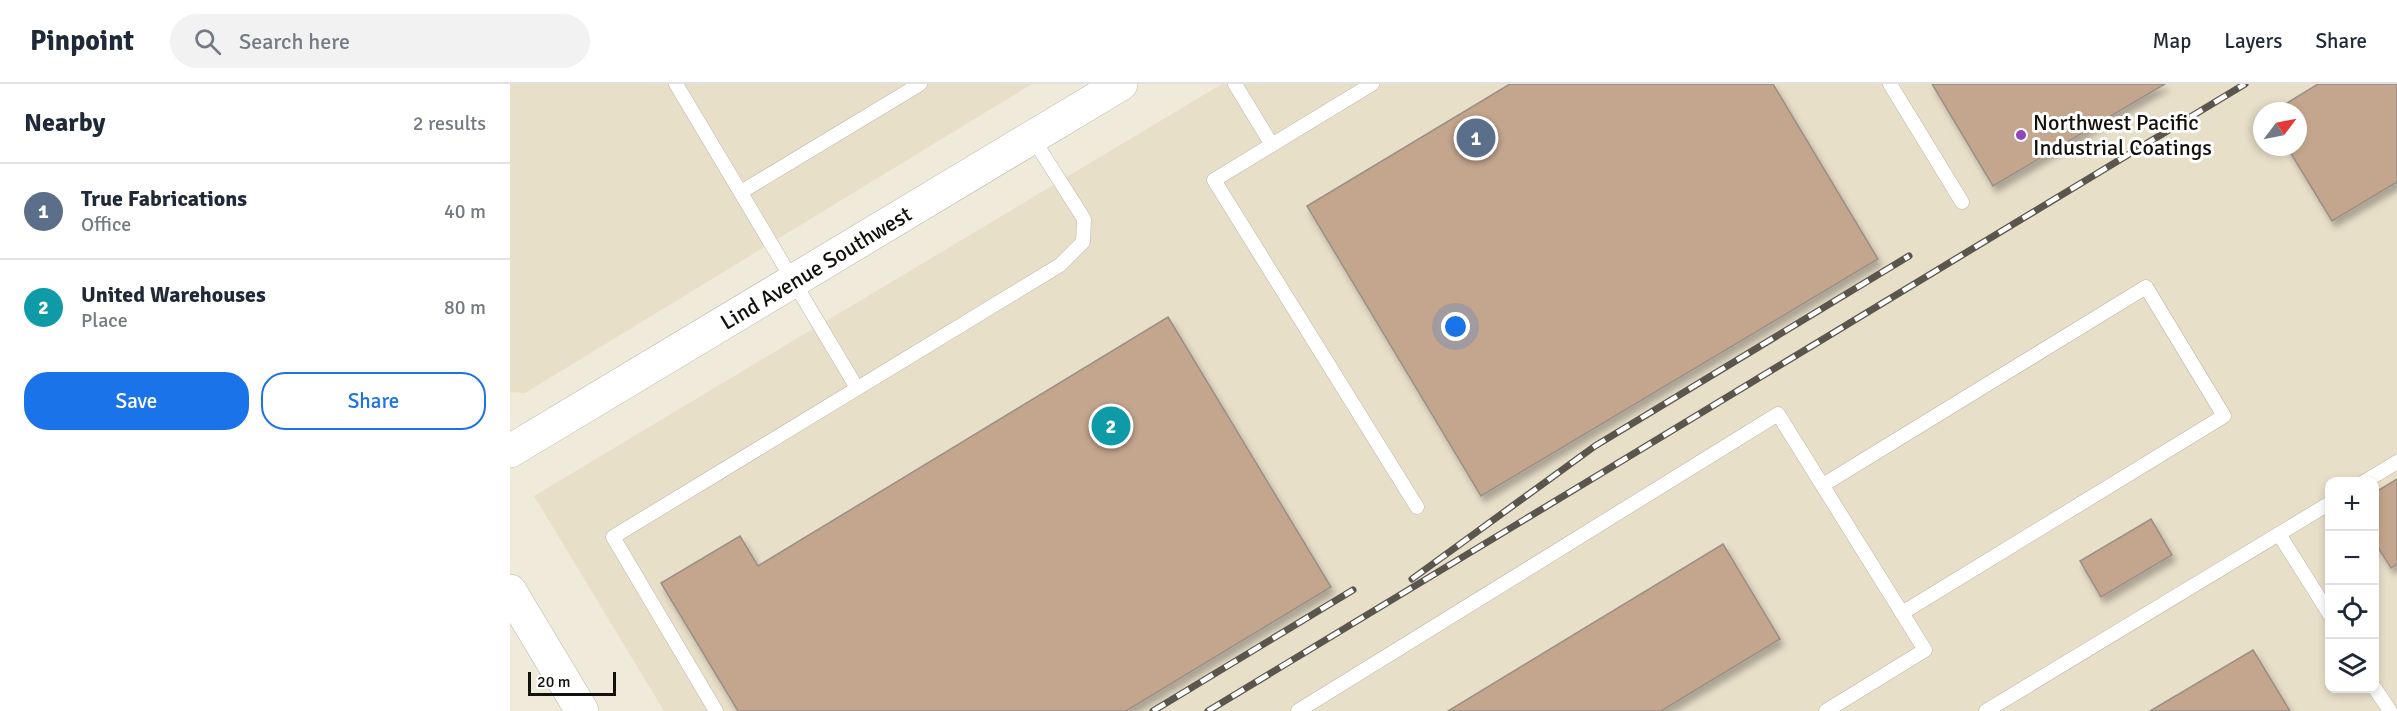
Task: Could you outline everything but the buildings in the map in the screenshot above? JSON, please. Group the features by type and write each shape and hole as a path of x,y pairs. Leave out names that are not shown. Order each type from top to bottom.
{"main road":[{"name":"Lind Avenue Southwest","path":"510,451 1121,84"},
{"path":"510,591 582,711"}],"lane":[{"path":"676,84 857,388"},
{"path":"741,192 920,84"},
{"path":"1235,84 1272,145"},
{"path":"1372,84 1214,180 1417,507"},
{"path":"1890,84 1962,202"},
{"path":"716,711 612,537 1060,265 1083,242 1084,219 1032,138"},
{"path":"1823,485 2146,287 2224,416 1902,613"},
{"path":"1298,711 1778,414 1924,650 1826,711"},
{"path":"2372,477 2397,462"},
{"path":"1986,711 2325,506"},
{"path":"2279,534 2325,607"},
{"path":"2378,693 2390,711"}],"shaded area":[{"path":"510,84 1032,84 525,393 510,392"},
{"path":"1222,84 2397,84 2397,711 664,711 534,496"}],"railway":[{"path":"1208,711 2245,84"},
{"path":"1412,579 1595,446 1909,256"},
{"path":"1153,711 1353,590"}],"place":[{"name":"Northwest Pacific Industrial Coatings","path":"2021,135"},
{"name":"True Fabrications","path":"1476,138"},
{"name":"United Warehouses","path":"1111,426"}]}
